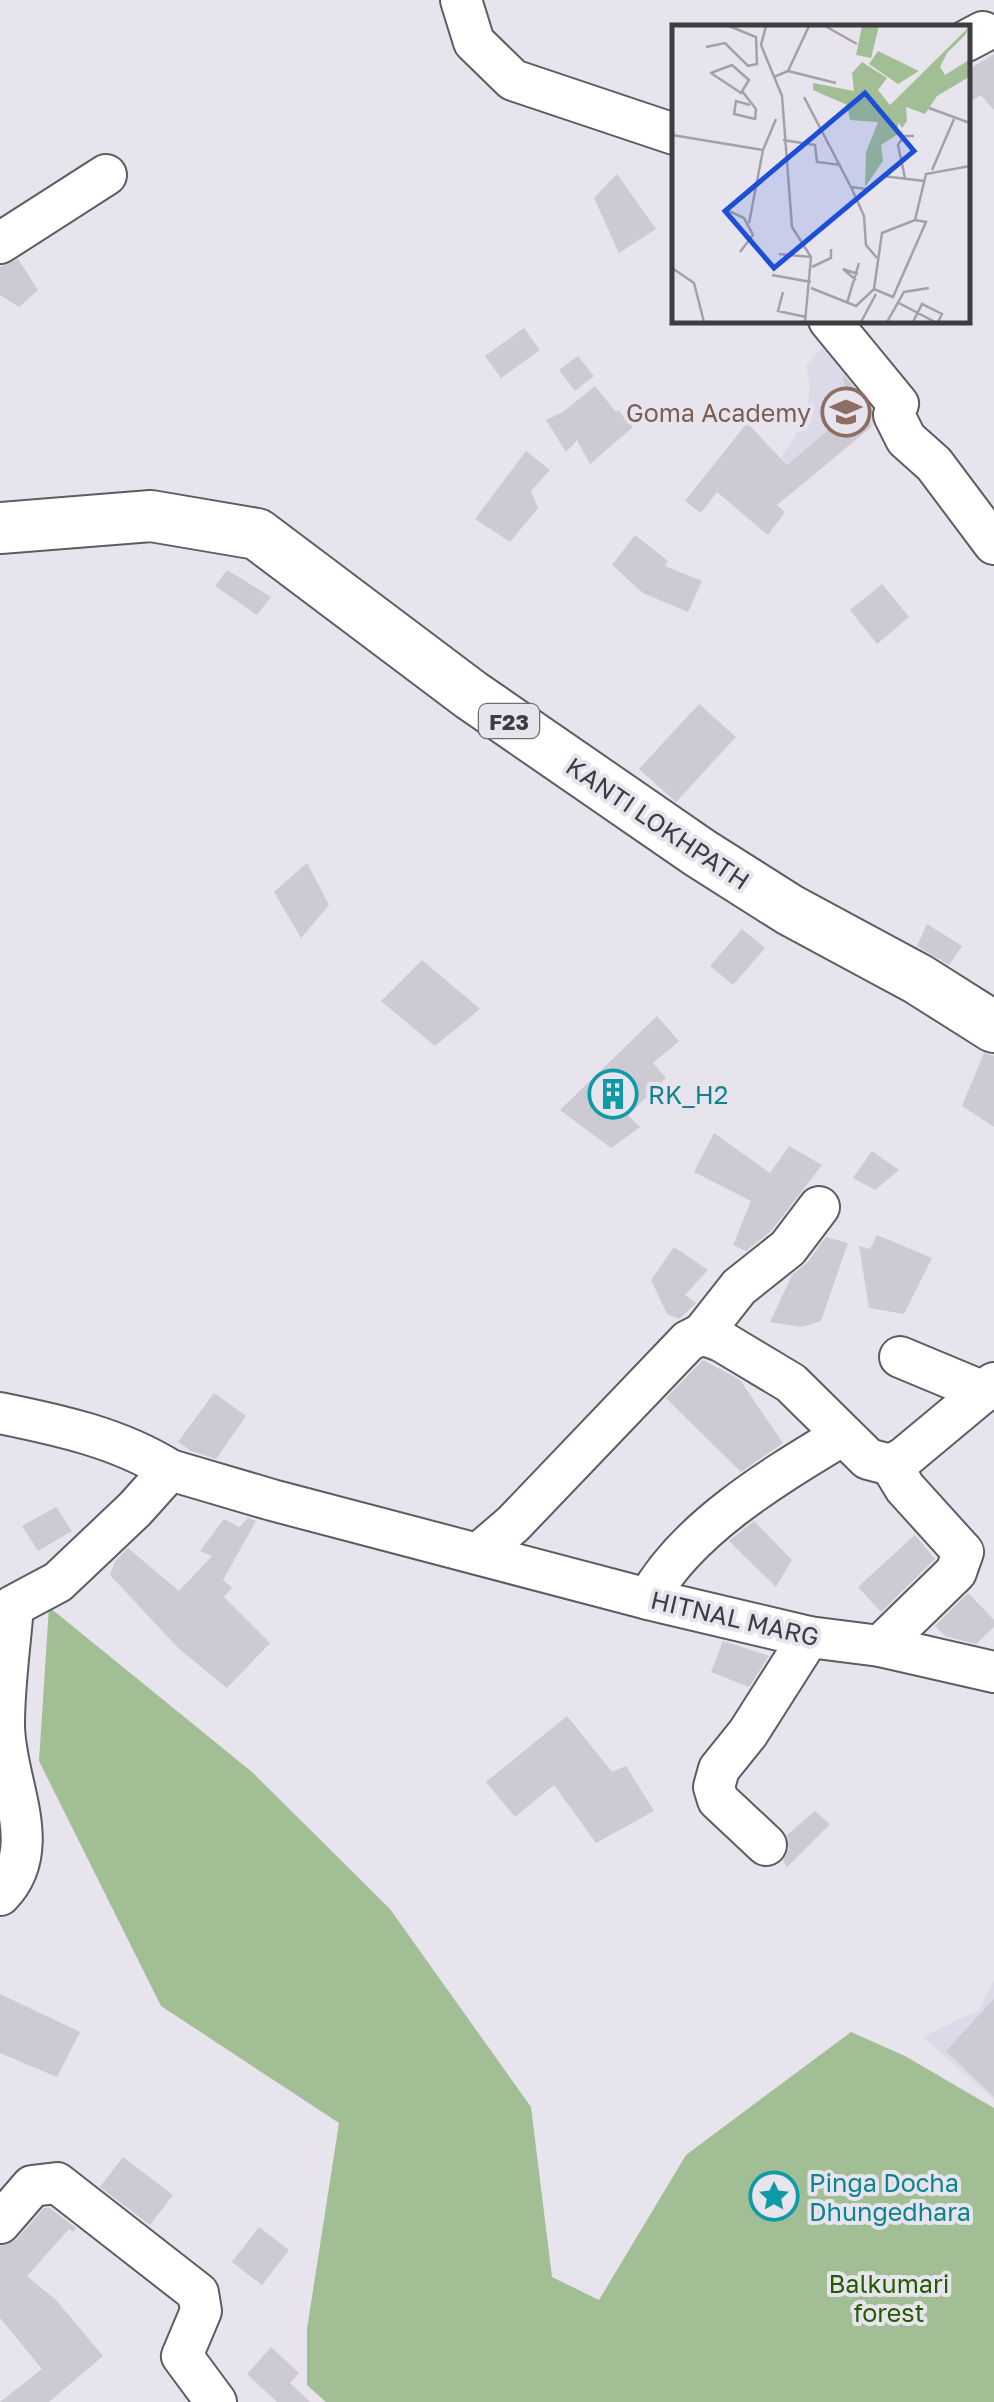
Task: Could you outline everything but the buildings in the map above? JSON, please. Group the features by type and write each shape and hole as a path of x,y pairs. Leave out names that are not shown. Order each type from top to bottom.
{"main road":[{"name":"KANTI LOKHPATH","path":"0,528 151,516 258,534 471,695 700,853 790,910 994,1027"}],"street":[{"path":"461,0 474,42 513,80 672,135"},
{"path":"0,244 106,175"},
{"path":"831,322 898,404 894,415 906,439 934,464 994,544"},
{"path":"478,1554 513,1524 688,1340 702,1334 739,1287 788,1248 819,1207"},
{"path":"702,1334 721,1341 791,1383 868,1459 891,1464 905,1457 989,1387"},
{"path":"900,1357 989,1387"},
{"name":"HITNAL MARG","path":"0,1413 66,1426 149,1456 170,1470 648,1599 994,1672"},
{"path":"648,1599 660,1578 721,1517 843,1434"},
{"path":"880,1646 956,1572 962,1552 904,1488 891,1464"},
{"path":"0,1895 12,1883 24,1831 3,1727 13,1606 58,1582 170,1470"},
{"path":"766,1845 718,1800 714,1786 718,1768 748,1733 810,1636"},
{"path":"0,2223 32,2186 57,2183 198,2293 200,2311 182,2356 216,2402"}],"shaded area":[{"name":"Goma Academy","path":"832,336 889,406 871,427 807,481 781,458 806,418 810,388 806,366"},
{"path":"994,1980 994,2100 923,2037 979,2010"}],"green space":[{"name":"Balkumari forest","path":"49,1607 252,1772 390,1909 531,2107 552,2277 599,2300 686,2155 851,2032 905,2056 994,2108 994,2402 326,2402 307,2385 307,2329 339,2123 161,2006 39,1761"}],"place":[{"name":"Goma Academy","path":"846,412"},
{"name":"RK_H2","path":"613,1094"},
{"name":"Pinga Docha Dhungedhara","path":"774,2196"}]}
